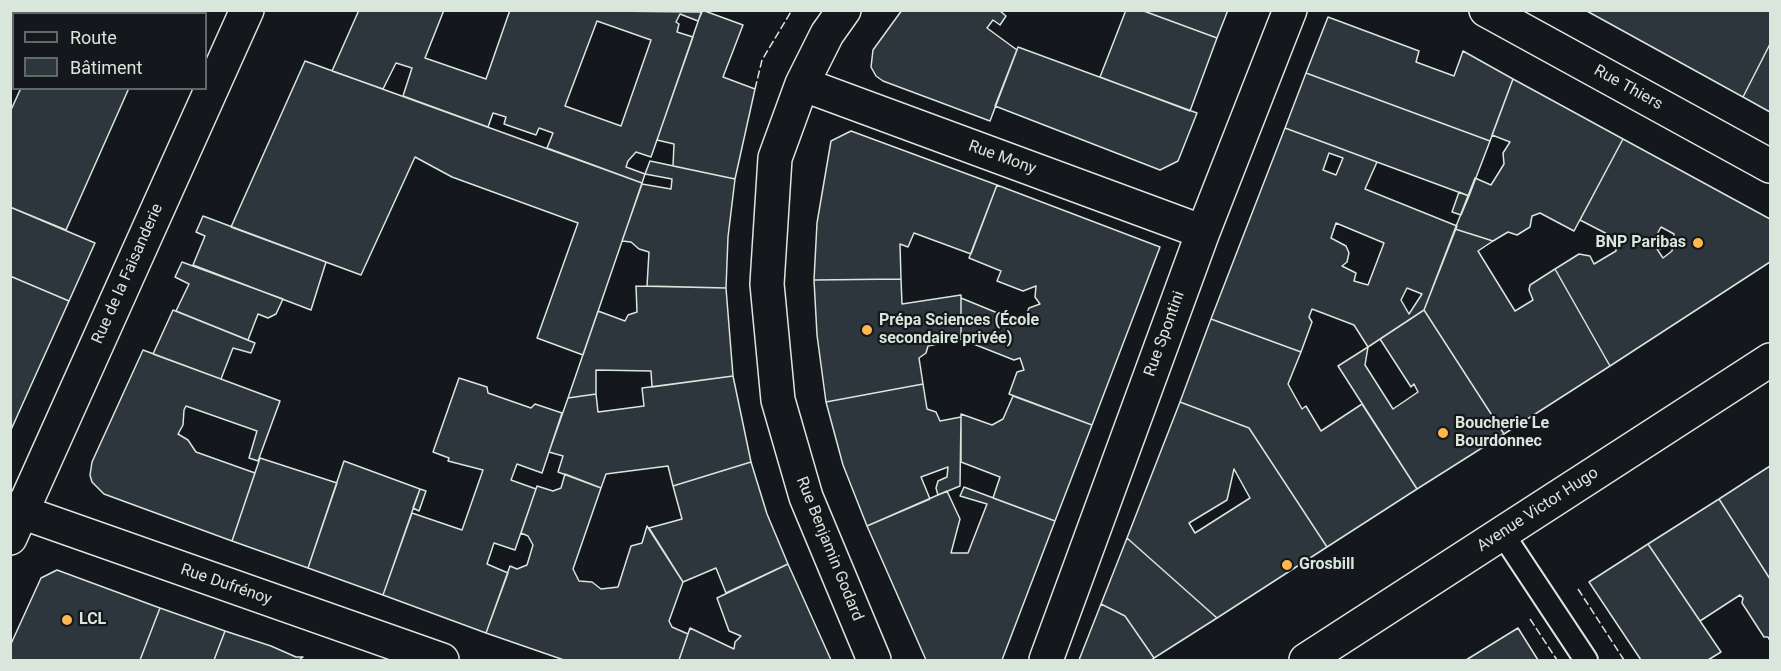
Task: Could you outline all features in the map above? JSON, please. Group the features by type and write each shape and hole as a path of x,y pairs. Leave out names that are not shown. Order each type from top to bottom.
{"street":[{"name":"Rue de la Faisanderie","path":"14,519 247,10"},
{"name":"Rue Benjamin Godard","path":"844,10 827,34 802,84 775,158 767,284 778,400 806,497 874,660"},
{"name":"Rue Spontini","path":"1046,660 1203,232 1290,10"},
{"name":"Rue Thiers","path":"1486,10 1770,166"},
{"name":"Rue Mony","path":"802,84 1203,232"},
{"name":"Avenue Victor Hugo","path":"1306,660 1770,360"},
{"name":"Rue Dufrénoy","path":"14,519 442,660"}],"lane":[{"path":"1502,533 1586,660"}],"building":[{"path":"31,10 199,10 198,12 30,12"},
{"path":"359,10 444,10 425,58 486,79 510,10 702,12 698,21 680,14 676,22 679,24 677,32 693,37 651,157 636,152 628,161 626,167 645,174 642,183 547,148 553,133 539,128 536,135 504,124 506,117 493,113 488,127 403,96 412,68 396,63 383,89 332,71","holes":["597,21 651,40 621,126 565,106"]},
{"path":"702,10 743,25 723,77 755,89 735,179 673,166 674,144 657,140"},
{"path":"902,10 999,10 1006,16 1000,25 993,20 987,28 1017,50 990,121 883,81 876,76 871,67 873,50"},
{"path":"1126,10 1141,10 1217,38 1190,111 1100,77"},
{"path":"1141,10 1228,10 1217,38"},
{"path":"1585,10 1770,10 1770,44 1743,97"},
{"path":"1328,17 1419,51 1416,62 1454,76 1463,51 1513,79 1490,141 1306,73"},
{"path":"1770,44 1770,112 1743,97"},
{"path":"1018,47 1197,113 1178,161 1160,170 995,106"},
{"path":"305,61 642,183 583,355 537,338 578,223 452,177 415,157 361,275 231,227"},
{"path":"1306,73 1490,141 1469,196 1285,128"},
{"path":"1513,79 1623,139 1574,231 1540,213 1532,216 1530,227 1517,235 1508,232 1493,241 1455,229 1475,178 1491,185 1504,164 1503,153 1510,142 1492,135"},
{"path":"20,90 128,90 66,230 10,207 10,112"},
{"path":"1285,128 1377,162 1365,189 1457,226 1424,310 1368,347 1354,325 1312,309 1309,317 1312,322 1301,352 1211,319","holes":["1329,153 1343,158 1336,175 1323,170","1336,223 1384,243 1368,285 1354,281 1356,273 1342,266 1347,262 1349,253 1346,246 1331,238","1407,288 1422,294 1409,314 1401,300"]},
{"path":"851,131 997,185 971,254 914,233 908,247 900,244 901,279 814,280 817,223 831,141"},
{"path":"1623,139 1770,219 1770,262 1610,366 1555,269 1579,254 1590,256 1594,264 1616,251 1615,238 1580,220","holes":["1661,227 1674,234 1672,251 1663,258 1657,249 1665,248 1664,237 1656,236"]},
{"path":"650,161 735,179 728,237 726,288 647,286 649,252 639,249 631,242 622,241 642,184 671,189 672,179 645,174"},
{"path":"997,185 1160,247 1092,425 1009,394 1017,372 1024,370 1020,358 1014,360 961,339 961,298 1022,323 1029,308 1040,304 1035,297 1036,286 1023,291 997,281 1001,271 969,258"},
{"path":"1459,192 1469,196 1461,215 1452,212"},
{"path":"10,207 95,243 69,301 10,276"},
{"path":"203,216 326,262 311,310 193,265 205,236 196,232"},
{"path":"1455,229 1493,241 1478,251 1515,311 1533,300 1529,290 1530,285 1555,269 1610,366 1504,434 1424,310"},
{"path":"182,262 283,299 276,314 268,318 258,314 248,340 176,311 189,284 175,277"},
{"path":"10,276 69,301 10,432"},
{"path":"901,279 902,304 961,295 961,339 928,346 926,353 919,358 923,384 826,402 817,335 814,280"},
{"path":"636,286 726,288 733,376 652,387 651,371 596,370 596,394 568,398 598,311 625,321 628,315 637,312"},
{"path":"173,310 255,343 251,353 233,348 221,379 153,354"},
{"path":"1424,310 1504,434 1417,489 1338,366 1368,347 1365,365 1393,409 1418,392 1414,384 1411,387 1380,339"},
{"path":"1211,319 1301,352 1288,384 1302,409 1306,406 1321,431 1362,404 1417,489 1327,547 1249,428 1180,402"},
{"path":"143,350 280,401 258,461 249,458 257,431 186,406 184,410 183,425 178,434 188,440 196,452 255,473 232,541 104,494 92,482 90,475 92,462"},
{"path":"733,376 751,462 673,486 668,466 606,474 601,488 558,472 563,456 549,452 568,398 596,394 598,412 644,406 642,388"},
{"path":"459,378 487,387 488,393 531,408 535,404 562,413 542,473 517,464 511,480 536,489 515,550 494,543 487,564 508,573 486,633 383,595 412,513 462,530 483,470 448,461 449,458 433,452"},
{"path":"923,384 927,409 936,412 940,421 961,417 960,486 938,495 936,488 938,481 947,477 948,467 921,477 930,499 867,526 843,465 826,402"},
{"path":"1013,396 1092,425 1055,521 993,498 1000,477 961,462 961,414 992,425 1003,419"},
{"path":"1180,402 1249,428 1327,547 1217,618 1127,538","holes":["1234,469 1250,498 1195,533 1189,523 1227,500"]},
{"path":"260,458 337,483 308,568 232,541"},
{"path":"344,461 420,489 383,595 308,568"},
{"path":"751,462 767,514 788,564 726,593 716,568 683,582 649,528 682,519 673,486"},
{"path":"1770,466 1770,579 1719,499"},
{"path":"565,474 601,488 573,569 579,581 592,582 601,589 618,587 631,546 642,543 647,526 683,582 669,621 672,627 688,634 679,660 564,660 486,633 510,566 517,569 527,565 533,545 528,536 521,533 537,486 553,491 561,488"},
{"path":"964,487 1055,521 1002,660 926,660 867,526 947,491 960,519 951,553 968,553 987,504 960,496"},
{"path":"420,489 426,491 419,511 413,508"},
{"path":"1719,499 1770,579 1770,641 1768,637 1764,637 1742,603 1743,598 1740,595 1700,621 1648,544"},
{"path":"1127,538 1217,618 1154,658 1125,616 1101,604"},
{"path":"1648,544 1721,652 1708,660 1641,660 1589,582"},
{"path":"788,564 831,660 679,660 690,628 734,649 735,642 741,636 729,631 717,598"},
{"path":"57,570 160,608 140,660 10,660 10,646 41,578"},
{"path":"1101,604 1125,616 1154,658 1151,660 1079,660"},
{"path":"160,608 225,631 214,660 140,660"},
{"path":"1518,628 1538,660 1466,660"},
{"path":"225,631 296,657 303,657 299,660 214,660"}],"fence":[{"path":"755,89 762,60 792,10"},
{"path":"1578,589 1624,660"},
{"path":"1530,619 1557,660"}],"place":[{"name":"BNP Paribas","path":"1698,243"},
{"name":"Prépa Sciences (École secondaire privée)","path":"867,330"},
{"name":"Boucherie Le Bourdonnec","path":"1443,433"},
{"name":"Grosbill","path":"1287,565"},
{"name":"LCL","path":"67,620"}]}
